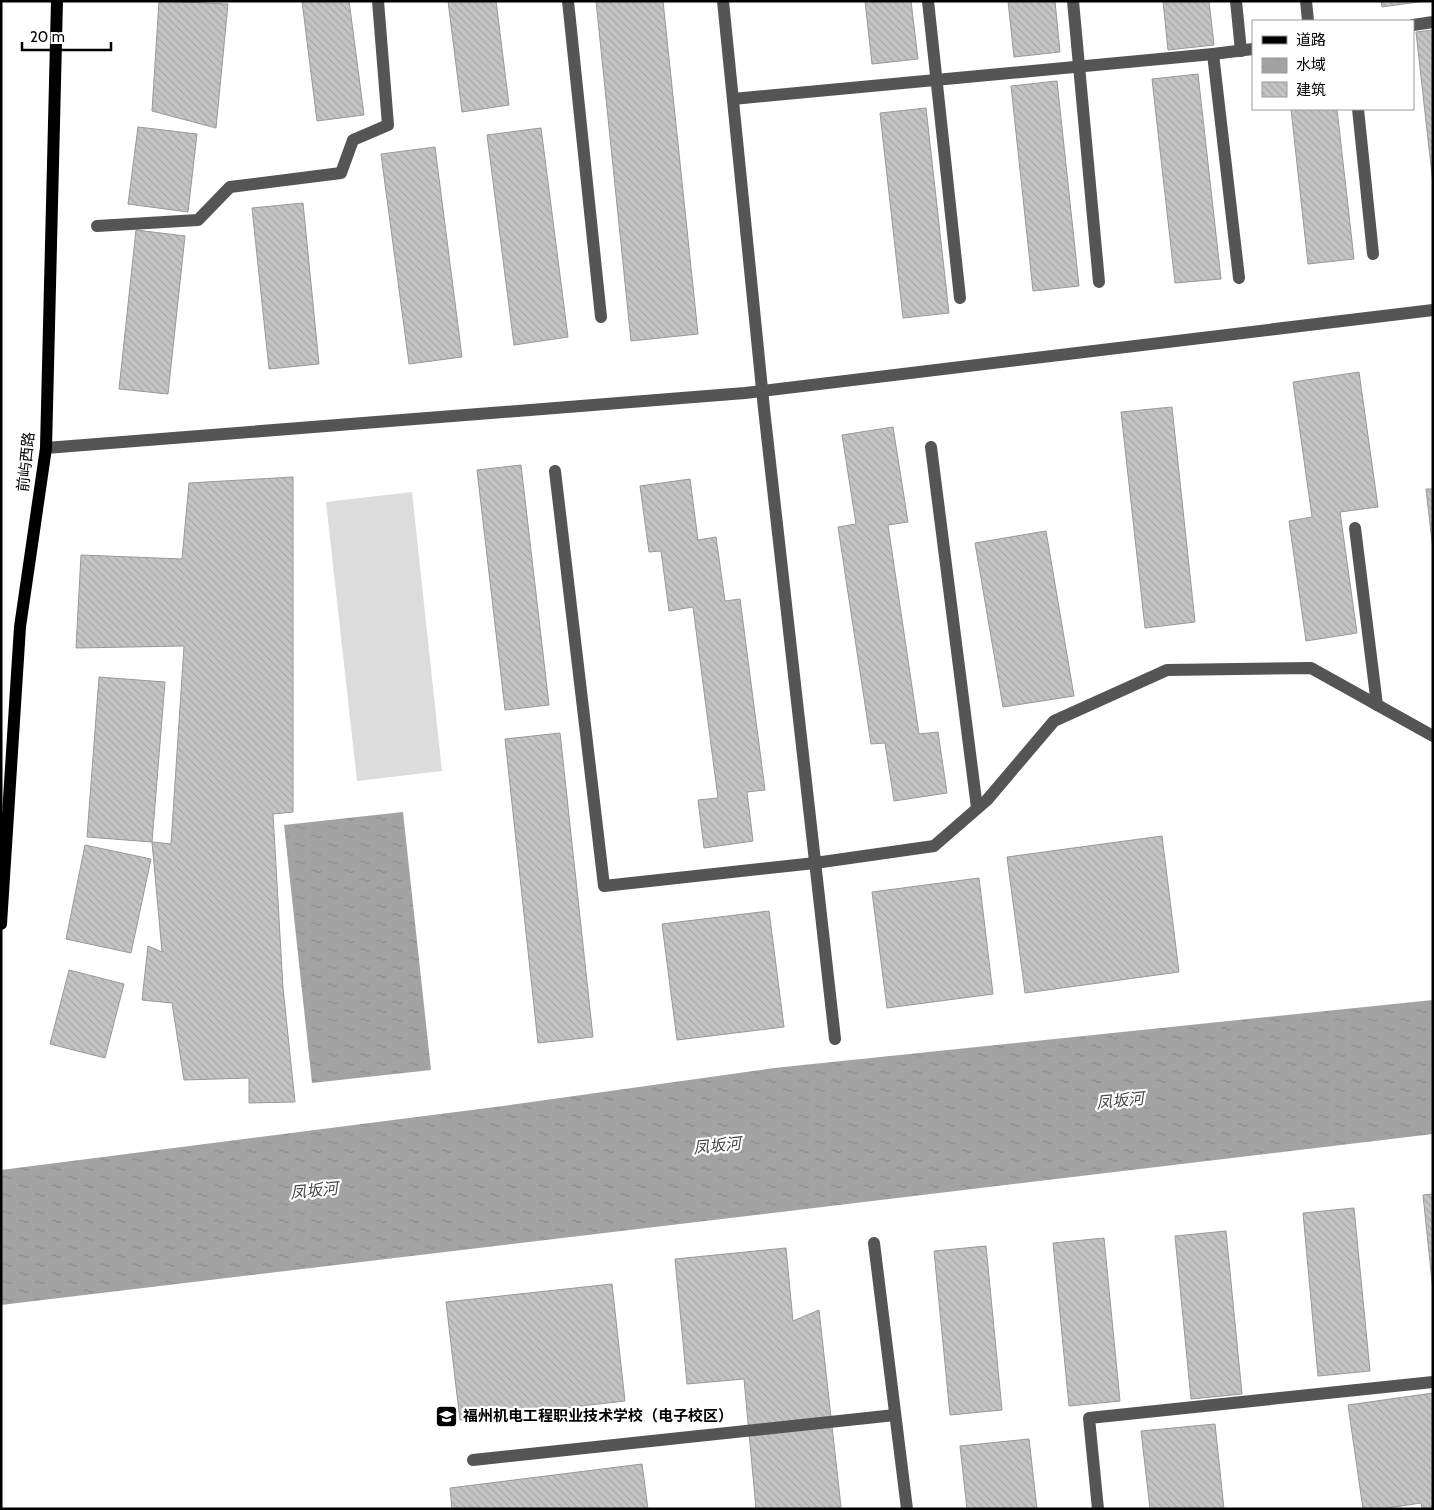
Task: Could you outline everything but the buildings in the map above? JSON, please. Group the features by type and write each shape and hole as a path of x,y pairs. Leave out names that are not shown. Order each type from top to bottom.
{"main road":[{"name":"前屿西路","path":"1,924 20,627 46,448 57,1"}],"street":[{"path":"97,226 198,220 230,187 340,173 353,140 388,125 378,1"},
{"path":"568,1 601,317"},
{"path":"723,1 762,391 835,1039"},
{"path":"928,1 960,298"},
{"path":"1073,1 1099,282"},
{"path":"733,99 1247,50 1236,1"},
{"path":"1306,1 1308,20"},
{"path":"1414,25 1433,22"},
{"path":"1214,54 1238,278"},
{"path":"1358,110 1373,254"},
{"path":"46,448 715,396 1433,310"},
{"path":"931,447 977,808"},
{"path":"555,471 604,886 816,863 934,846 987,800 1054,721 1167,670 1311,668 1433,736"},
{"path":"1355,528 1377,705"},
{"path":"874,1243 907,1509"},
{"path":"1098,1509 1088,1418 1433,1382"},
{"path":"473,1460 895,1415"}],"shaded area":[{"path":"412,492 442,771 357,781 326,502"}],"water":[{"path":"403,812 431,1070 312,1083 284,825"},
{"name":"凤坂河","path":"1433,1000 1433,1134 1,1305 1,1170 503,1106 774,1068"}],"place":[{"name":"福州机电工程职业技术学校（电子校区）","path":"447,1416"}]}
